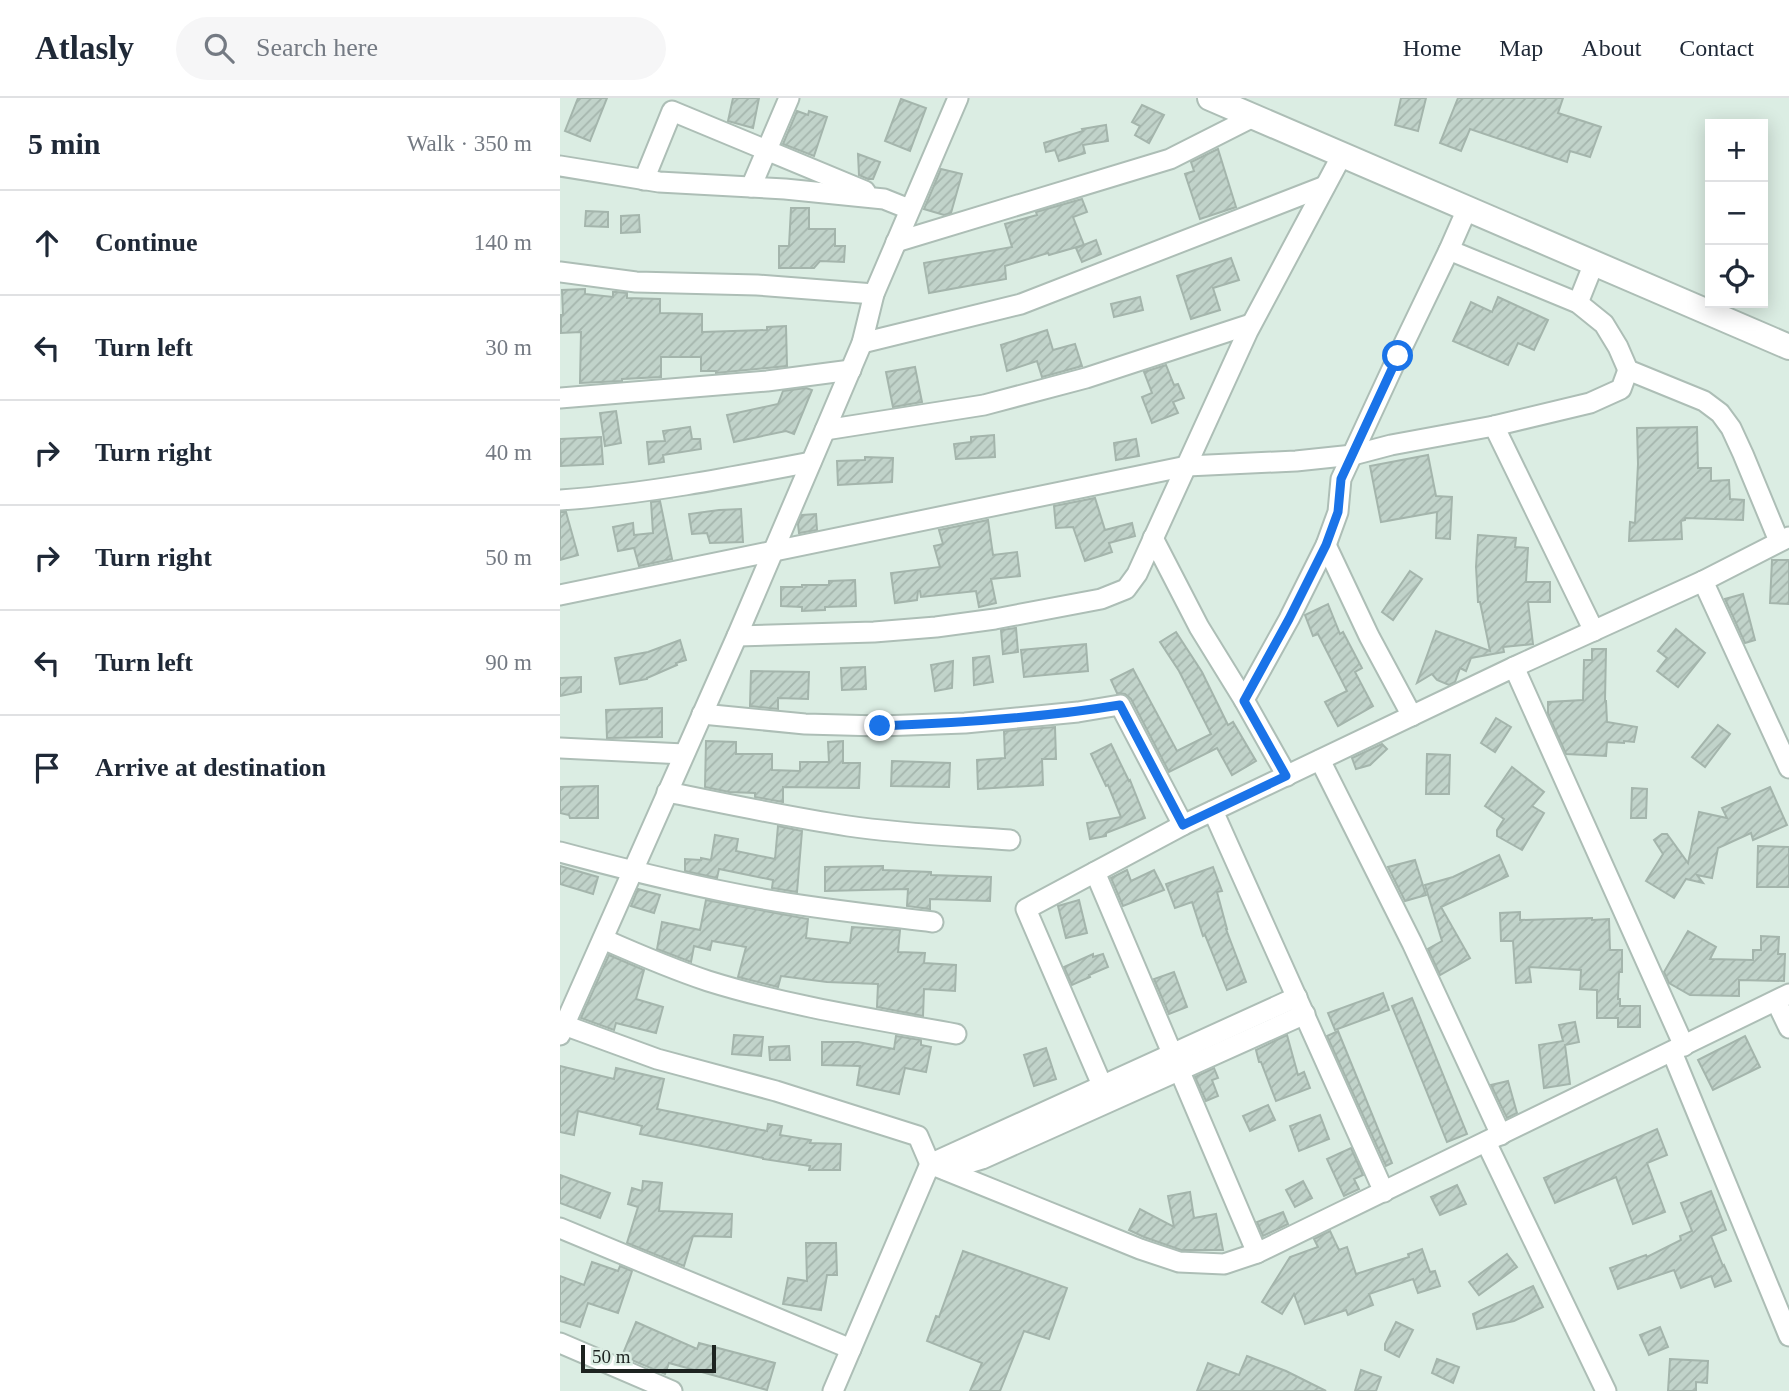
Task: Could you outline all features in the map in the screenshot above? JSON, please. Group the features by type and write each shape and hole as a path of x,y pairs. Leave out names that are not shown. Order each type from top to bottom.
{"street":[{"path":"751,187 789,98"},
{"path":"1210,98 1789,347"},
{"path":"949,101 874,294 862,343 737,636 562,1030 776,1091 918,1136 938,1167 1140,1249 1180,1262 1224,1264 1256,1253 1384,1192 1782,998 1789,1028"},
{"path":"644,180 672,111 909,209"},
{"path":"896,242 1170,159 1253,117"},
{"path":"737,636 874,632 936,627 1101,599 1126,589 1137,574 1251,324 1342,155"},
{"path":"560,166 659,182 884,199"},
{"path":"862,343 1021,303 1325,186"},
{"path":"1244,701 1326,545 1338,512 1341,479 1467,209"},
{"path":"1102,1085 1026,909 1183,825 1514,667 1703,581 1784,539 1731,428 1720,412 1704,401 1628,370 1604,324 1578,303 1449,250"},
{"path":"1578,303 1594,264"},
{"path":"560,272 636,282 757,285 874,294"},
{"path":"825,430 984,405 1086,378 1251,324"},
{"path":"560,398 767,381 850,370"},
{"path":"560,595 1186,466 1296,461 1353,455 1391,445 1494,426 1590,403 1620,389 1628,370"},
{"path":"1494,426 1594,631"},
{"path":"560,500 607,496 727,478 811,462"},
{"path":"1153,538 1199,627 1286,776"},
{"path":"1326,545 1369,636 1412,716"},
{"path":"1703,581 1789,768"},
{"path":"1514,667 1678,1049 1789,1336"},
{"path":"702,715 805,724 880,726 965,723 1078,712 1120,705 1183,825"},
{"path":"560,748 684,754"},
{"path":"1320,760 1412,943 1493,1139 1606,1391"},
{"path":"667,792 850,826 1010,840"},
{"path":"1213,811 1384,1192"},
{"path":"560,852 632,872 761,898 844,912 933,922"},
{"path":"1095,872 1256,1253"},
{"path":"603,939 707,980 772,999 956,1034"},
{"path":"938,1167 982,1159 1175,1062 1301,1005"},
{"path":"833,1391 938,1167 1102,1085 1175,1062"},
{"path":"560,1228 851,1349"},
{"path":"560,1343 672,1391"}],"building":[{"path":"578,98 607,98 590,141 565,131"},
{"path":"733,98 759,98 753,128 728,121"},
{"path":"1401,98 1426,98 1418,131 1395,125"},
{"path":"1458,98 1563,98 1558,113 1601,127 1590,157 1570,151 1567,162 1470,129 1461,151 1440,143"},
{"path":"901,99 926,108 910,151 885,141"},
{"path":"1142,105 1164,115 1149,143 1135,135 1140,126 1132,122"},
{"path":"797,111 808,115 809,111 827,117 814,156 783,144"},
{"path":"1106,125 1108,141 1083,145 1085,153 1059,161 1055,150 1046,152 1044,143 1083,131 1082,129"},
{"path":"1218,149 1236,207 1200,219 1185,174 1194,171 1191,162"},
{"path":"858,154 880,162 873,179 859,175"},
{"path":"941,169 962,174 951,213 944,215 924,209"},
{"path":"1082,199 1087,212 1073,217 1084,245 1005,266 1006,279 929,293 924,263 1012,247 1005,224"},
{"path":"791,208 809,208 809,229 835,229 835,246 845,246 844,262 820,261 814,268 779,268 779,246 789,246"},
{"path":"586,211 608,212 608,227 585,226"},
{"path":"639,215 640,232 621,233 621,216"},
{"path":"1096,240 1101,254 1082,262 1076,248"},
{"path":"1231,258 1239,280 1213,288 1220,310 1191,319 1177,276"},
{"path":"585,289 585,294 613,297 613,292 616,292 627,293 627,298 660,299 660,313 702,314 702,332 767,330 767,327 786,326 787,366 716,373 701,371 701,357 661,357 661,377 580,383 581,332 561,333 562,290"},
{"path":"1140,297 1143,310 1114,317 1111,304"},
{"path":"1498,297 1548,320 1534,350 1518,343 1508,365 1453,341 1471,302 1492,312"},
{"path":"1047,330 1053,350 1075,344 1082,366 1042,377 1037,361 1007,371 1001,345"},
{"path":"1166,365 1174,385 1178,384 1184,398 1173,402 1178,413 1152,423 1142,397 1152,393 1144,372"},
{"path":"915,367 922,402 893,407 886,372"},
{"path":"806,388 812,390 794,434 786,431 734,442 727,415 778,404 783,391"},
{"path":"616,411 621,443 605,446 600,413"},
{"path":"690,427 692,439 700,439 701,449 663,455 664,462 649,464 647,442 665,441 663,431"},
{"path":"1697,427 1698,468 1711,468 1711,481 1729,480 1730,499 1744,500 1743,520 1685,518 1681,521 1682,539 1629,541 1630,522 1635,523 1637,428"},
{"path":"994,435 995,457 956,459 954,444 971,442 971,437"},
{"path":"601,437 603,464 561,466 560,439"},
{"path":"1136,439 1139,456 1116,460 1114,443"},
{"path":"1428,455 1436,496 1452,497 1450,539 1436,538 1437,512 1381,522 1370,466"},
{"path":"865,457 893,458 892,482 838,485 837,461 865,460"},
{"path":"1095,498 1105,530 1132,523 1135,536 1109,543 1112,552 1085,561 1073,527 1056,528 1054,506"},
{"path":"660,501 672,559 639,566 634,548 618,551 613,527 633,523 634,535 653,533 651,502"},
{"path":"741,509 743,542 710,543 707,533 692,534 689,514"},
{"path":"560,512 566,512 578,555 560,560"},
{"path":"816,514 817,530 799,533 798,524 802,515"},
{"path":"988,520 993,555 1017,552 1020,576 991,579 996,603 979,607 976,591 921,597 918,591 917,600 895,603 891,573 940,567 934,546 943,544 939,530"},
{"path":"1478,535 1516,538 1515,547 1528,548 1526,582 1550,582 1550,602 1528,602 1533,644 1503,647 1504,652 1471,658 1466,671 1460,668 1455,682 1449,685 1437,680 1432,674 1417,683 1436,631 1490,651 1478,602"},
{"path":"1772,560 1789,560 1789,604 1770,603"},
{"path":"1410,571 1422,579 1393,620 1382,612"},
{"path":"855,580 856,606 802,611 802,607 781,606 781,587 829,585 829,581"},
{"path":"1743,594 1755,640 1745,643 1725,599"},
{"path":"1328,604 1340,634 1343,632 1362,668 1355,672 1373,706 1338,726 1325,702 1347,691 1318,634 1313,636 1305,615"},
{"path":"1016,628 1018,652 1003,654 1001,630"},
{"path":"1676,629 1705,653 1678,687 1657,671 1667,658 1658,651"},
{"path":"1176,632 1202,672 1228,725 1233,722 1256,761 1232,775 1217,748 1169,772 1131,699 1125,694 1117,693 1111,680 1133,669 1177,751 1211,734 1179,671 1160,642"},
{"path":"680,640 686,660 647,679 620,684 615,658 648,652"},
{"path":"1086,644 1088,671 1024,677 1021,650"},
{"path":"1592,649 1606,649 1607,722 1637,727 1634,742 1607,742 1606,756 1566,754 1548,714 1548,702 1583,700 1584,660 1592,660"},
{"path":"989,656 993,682 974,685 973,658"},
{"path":"953,661 952,688 935,691 931,665"},
{"path":"865,667 866,689 842,690 841,668"},
{"path":"751,671 809,672 808,699 778,698 778,709 750,706"},
{"path":"581,677 581,692 560,696 560,678"},
{"path":"662,708 662,737 607,738 606,710"},
{"path":"1496,718 1511,727 1495,752 1481,743"},
{"path":"1718,725 1730,734 1705,767 1692,757"},
{"path":"1055,727 1056,759 1042,759 1043,785 978,789 977,760 1005,758 1004,731"},
{"path":"706,741 736,742 736,754 772,754 772,770 800,771 800,762 829,762 828,742 843,741 843,763 860,763 859,788 783,787 783,802 755,797 755,793 729,792 705,787"},
{"path":"1111,744 1130,780 1145,818 1106,833 1106,836 1090,839 1087,823 1121,817 1091,754"},
{"path":"1382,744 1387,749 1370,765 1356,769 1352,758"},
{"path":"1427,754 1450,755 1449,794 1426,794"},
{"path":"892,761 950,763 949,787 891,786"},
{"path":"1512,767 1544,792 1532,806 1544,813 1522,850 1497,836 1497,830 1504,819 1485,806"},
{"path":"598,786 598,818 570,818 569,815 560,813 560,787"},
{"path":"1770,787 1787,825 1753,840 1751,833 1718,848 1712,878 1697,875 1703,883 1686,879 1674,898 1646,881 1663,854 1654,840 1667,834 1688,863 1699,812 1727,818 1722,808"},
{"path":"1632,788 1647,789 1646,818 1631,818"},
{"path":"778,826 802,831 797,892 772,888 773,880 719,869 717,878 685,871 685,859 711,860 715,835 738,839 736,851 775,859"},
{"path":"1758,846 1789,847 1789,887 1757,887"},
{"path":"1499,855 1508,876 1441,907 1470,958 1440,975 1428,949 1442,941 1425,885 1453,877"},
{"path":"1415,860 1426,895 1405,901 1388,867"},
{"path":"560,866 598,877 593,894 560,884"},
{"path":"883,866 883,870 931,872 931,875 991,877 990,901 930,899 930,909 907,906 908,889 825,891 825,867"},
{"path":"1213,867 1222,891 1217,892 1226,929 1246,982 1227,990 1205,935 1203,936 1192,902 1175,908 1166,884"},
{"path":"1127,870 1131,881 1154,870 1164,890 1123,906 1111,878"},
{"path":"638,889 660,895 654,913 631,906"},
{"path":"706,900 808,919 806,938 850,943 852,927 900,930 898,952 925,953 924,963 956,965 955,991 924,989 923,1016 877,1007 878,984 827,982 781,976 778,987 738,977 746,947 712,941 710,950 694,946 691,962 657,949 662,922 700,930"},
{"path":"1079,900 1087,933 1066,938 1058,906"},
{"path":"1520,912 1520,920 1609,919 1610,950 1622,950 1618,999 1620,1006 1640,1006 1640,1027 1618,1027 1618,1018 1597,1018 1597,990 1580,989 1581,970 1529,967 1531,982 1516,983 1513,941 1501,941 1500,913"},
{"path":"1688,931 1716,947 1710,959 1753,960 1753,950 1761,950 1761,936 1779,937 1778,954 1785,954 1784,981 1739,980 1739,996 1690,995 1669,983 1664,972"},
{"path":"1093,954 1093,957 1103,954 1108,967 1072,985 1064,967"},
{"path":"609,955 644,970 636,999 663,1007 656,1033 616,1023 614,1030 581,1018"},
{"path":"1174,972 1187,1007 1169,1014 1154,979"},
{"path":"1383,993 1389,1010 1335,1030 1328,1013"},
{"path":"1412,998 1467,1134 1447,1142 1392,1006"},
{"path":"1575,1022 1579,1042 1565,1045 1570,1084 1544,1088 1539,1045 1563,1041 1559,1025"},
{"path":"1338,1031 1392,1163 1386,1166 1327,1036"},
{"path":"734,1035 763,1037 761,1056 732,1054"},
{"path":"1287,1035 1298,1075 1304,1072 1310,1088 1276,1101 1256,1050"},
{"path":"896,1036 921,1040 921,1045 931,1047 926,1072 905,1068 899,1094 857,1085 860,1066 822,1065 822,1042 858,1042 894,1049"},
{"path":"1745,1036 1760,1067 1713,1090 1698,1060"},
{"path":"789,1046 790,1060 770,1060 769,1047"},
{"path":"1046,1048 1056,1079 1034,1086 1024,1055"},
{"path":"560,1066 614,1079 616,1068 664,1079 657,1109 767,1131 768,1124 782,1126 780,1135 811,1140 810,1143 841,1144 840,1170 809,1170 810,1166 640,1134 642,1126 578,1111 574,1135 560,1132"},
{"path":"1214,1068 1218,1078 1212,1080 1218,1096 1206,1101 1195,1077"},
{"path":"1508,1081 1517,1113 1507,1118 1491,1085"},
{"path":"1268,1105 1275,1120 1250,1131 1243,1116"},
{"path":"1320,1115 1329,1139 1299,1151 1290,1126"},
{"path":"1657,1129 1667,1155 1647,1163 1665,1212 1633,1224 1616,1177 1555,1203 1544,1178"},
{"path":"1351,1148 1363,1175 1354,1179 1359,1189 1344,1196 1327,1159"},
{"path":"560,1175 610,1193 600,1218 560,1203"},
{"path":"643,1181 662,1183 659,1211 732,1214 731,1237 693,1236 684,1266 627,1243 638,1207 628,1204 632,1188 642,1191"},
{"path":"1303,1181 1312,1198 1295,1207 1286,1190"},
{"path":"1457,1185 1466,1204 1440,1215 1431,1197"},
{"path":"1711,1191 1726,1230 1711,1236 1731,1281 1715,1287 1711,1276 1681,1288 1674,1270 1618,1289 1610,1268 1646,1255 1647,1257 1681,1240 1680,1236 1692,1231 1681,1203"},
{"path":"1190,1192 1194,1218 1216,1214 1223,1250 1181,1250 1129,1230 1140,1209 1174,1227 1168,1196"},
{"path":"1283,1212 1288,1224 1263,1236 1257,1222"},
{"path":"1330,1231 1339,1250 1347,1247 1356,1274 1409,1257 1408,1254 1422,1249 1430,1272 1435,1271 1440,1286 1418,1293 1413,1279 1369,1294 1373,1305 1348,1315 1346,1310 1305,1324 1294,1294 1282,1314 1262,1302 1290,1257 1318,1247 1314,1239"},
{"path":"806,1243 836,1243 837,1275 827,1275 821,1310 783,1304 788,1278 807,1281"},
{"path":"963,1251 1067,1288 1049,1339 1024,1331 1000,1391 970,1391 982,1363 927,1341 936,1316 939,1317"},
{"path":"1507,1254 1517,1267 1479,1295 1469,1282"},
{"path":"592,1262 618,1271 620,1266 632,1271 618,1313 588,1303 580,1327 560,1321 560,1276 584,1285"},
{"path":"1533,1286 1543,1307 1514,1321 1477,1329 1473,1314"},
{"path":"636,1322 697,1349 699,1343 775,1363 767,1390 669,1363 665,1374 622,1356"},
{"path":"1396,1322 1413,1330 1399,1357 1385,1350 1385,1344"},
{"path":"1660,1327 1668,1347 1649,1355 1640,1335"},
{"path":"1247,1356 1326,1391 1197,1391 1208,1363 1239,1375"},
{"path":"1437,1359 1459,1367 1453,1383 1432,1373"},
{"path":"1670,1359 1708,1361 1707,1383 1696,1382 1696,1391 1668,1391"},
{"path":"1361,1370 1381,1377 1376,1391 1355,1391"}],"route":[{"path":"880,726 965,723 1078,712 1120,705 1183,825 1286,776 1244,701 1326,545 1338,512 1341,479 1398,356"}]}
